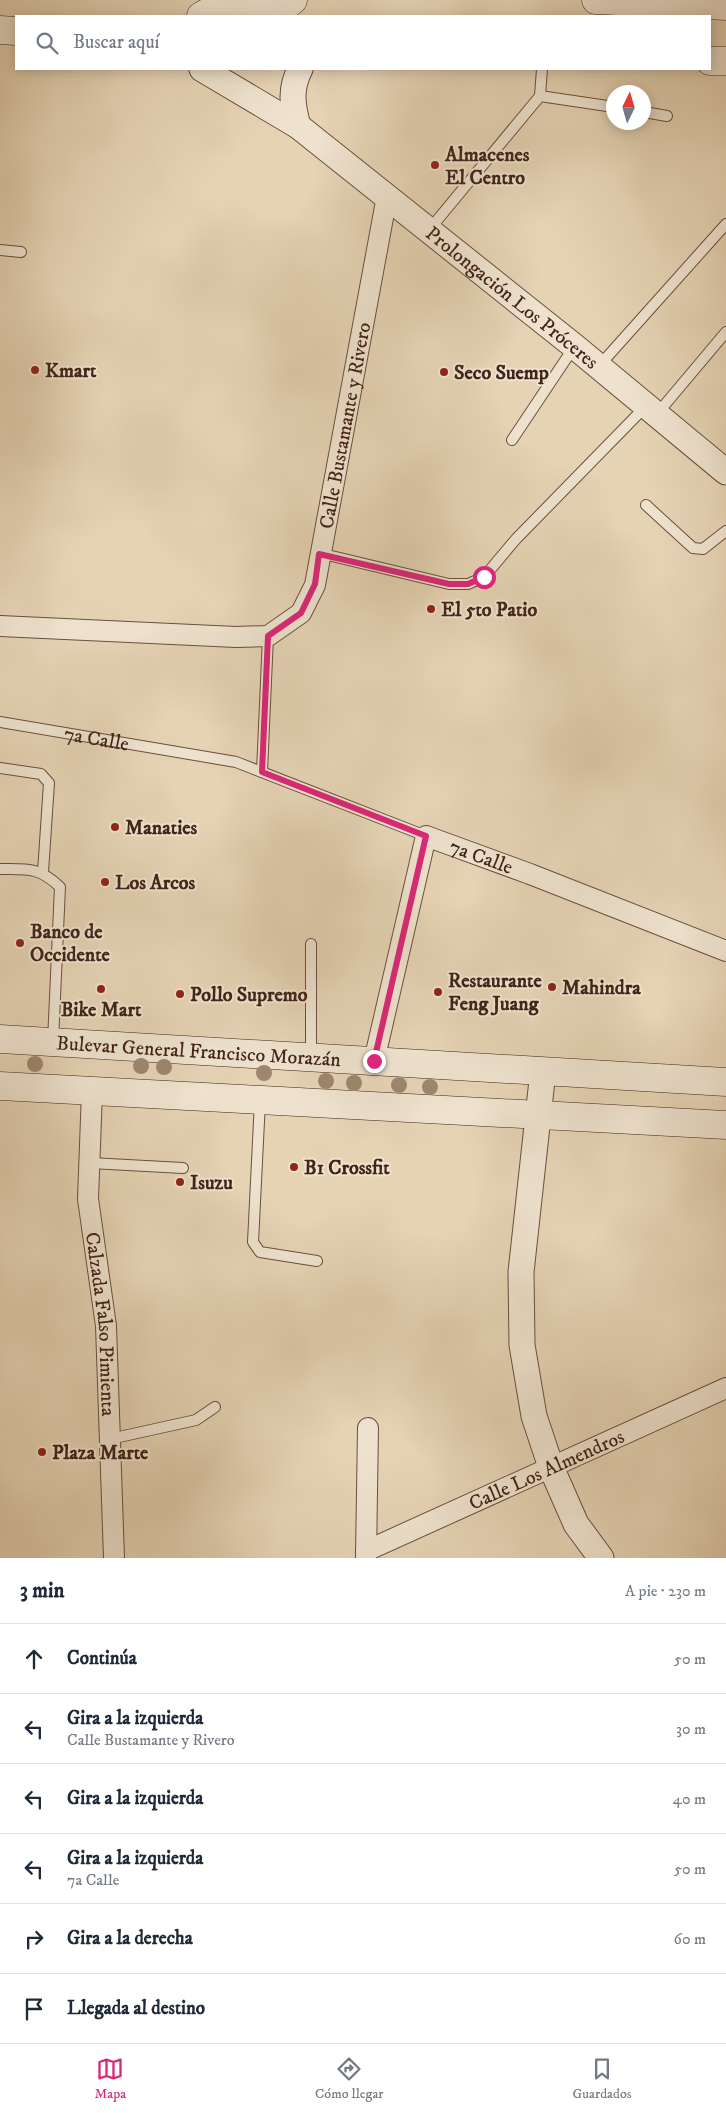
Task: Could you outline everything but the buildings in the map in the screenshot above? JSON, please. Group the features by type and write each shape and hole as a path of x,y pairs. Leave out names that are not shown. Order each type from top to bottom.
{"main road":[{"path":"203,15 223,4 239,2 288,4 293,0"},
{"path":"596,0 726,6"},
{"path":"0,30 15,31"},
{"path":"711,61 726,61"},
{"name":"Bulevar General Francisco Morazán","path":"0,1039 726,1082"},
{"path":"0,1086 726,1125"}],"street":[{"name":"Prolongación Los Próceres","path":"204,70 298,126 599,366 726,472"},
{"path":"298,126 292,106 292,92 300,70"},
{"name":"Calle Bustamante y Rivero","path":"268,636 301,613 315,584 319,554 387,196"},
{"path":"0,626 236,637 268,636"},
{"path":"374,1061 426,836"},
{"name":"7a Calle","path":"426,836 530,874 726,951"},
{"path":"543,1071 532,1188 521,1272 522,1345 534,1416 550,1466 576,1524 601,1558"},
{"name":"Calzada Falso Pimienta","path":"92,1091 88,1199 106,1326 114,1558"},
{"name":"Calle Los Almendros","path":"366,1555 550,1466 726,1388"},
{"path":"366,1555 368,1428"}],"lane":[{"path":"429,230 540,96 542,70"},
{"path":"540,96 606,107"},
{"path":"651,113 667,116"},
{"path":"599,366 726,224"},
{"path":"0,250 21,252"},
{"path":"319,554 449,584 468,584 484,577 522,532 651,410 726,332"},
{"path":"512,440 574,346"},
{"path":"646,505 693,548 703,549 726,531"},
{"path":"262,772 268,636"},
{"name":"7a Calle","path":"0,722 236,762 426,836"},
{"path":"0,768 41,774 47,778 49,783 43,872"},
{"path":"0,870 30,869 43,872 60,888 53,1042"},
{"path":"310,944 311,1057"},
{"path":"260,1100 253,1242 260,1252 317,1261"},
{"path":"90,1163 183,1168"},
{"path":"110,1440 196,1420 215,1407"}],"place":[{"name":"Almacenes El Centro","path":"435,165"},
{"name":"Kmart","path":"35,370"},
{"name":"Seco Suemp","path":"444,372"},
{"name":"El 5to Patio","path":"431,609"},
{"name":"Manaties","path":"115,827"},
{"name":"Los Arcos","path":"105,882"},
{"name":"Banco de Occidente","path":"20,943"},
{"name":"Mahindra","path":"552,987"},
{"name":"Bike Mart","path":"101,989"},
{"name":"Restaurante Feng Juang","path":"438,992"},
{"name":"Pollo Supremo","path":"180,994"},
{"name":"B1 Crossfit","path":"294,1167"},
{"name":"Isuzu","path":"180,1182"},
{"name":"Plaza Marte","path":"42,1452"}],"route":[{"path":"374,1061 426,836 262,772 268,636 301,613 315,584 319,554 449,584 468,584 484,577"}]}
